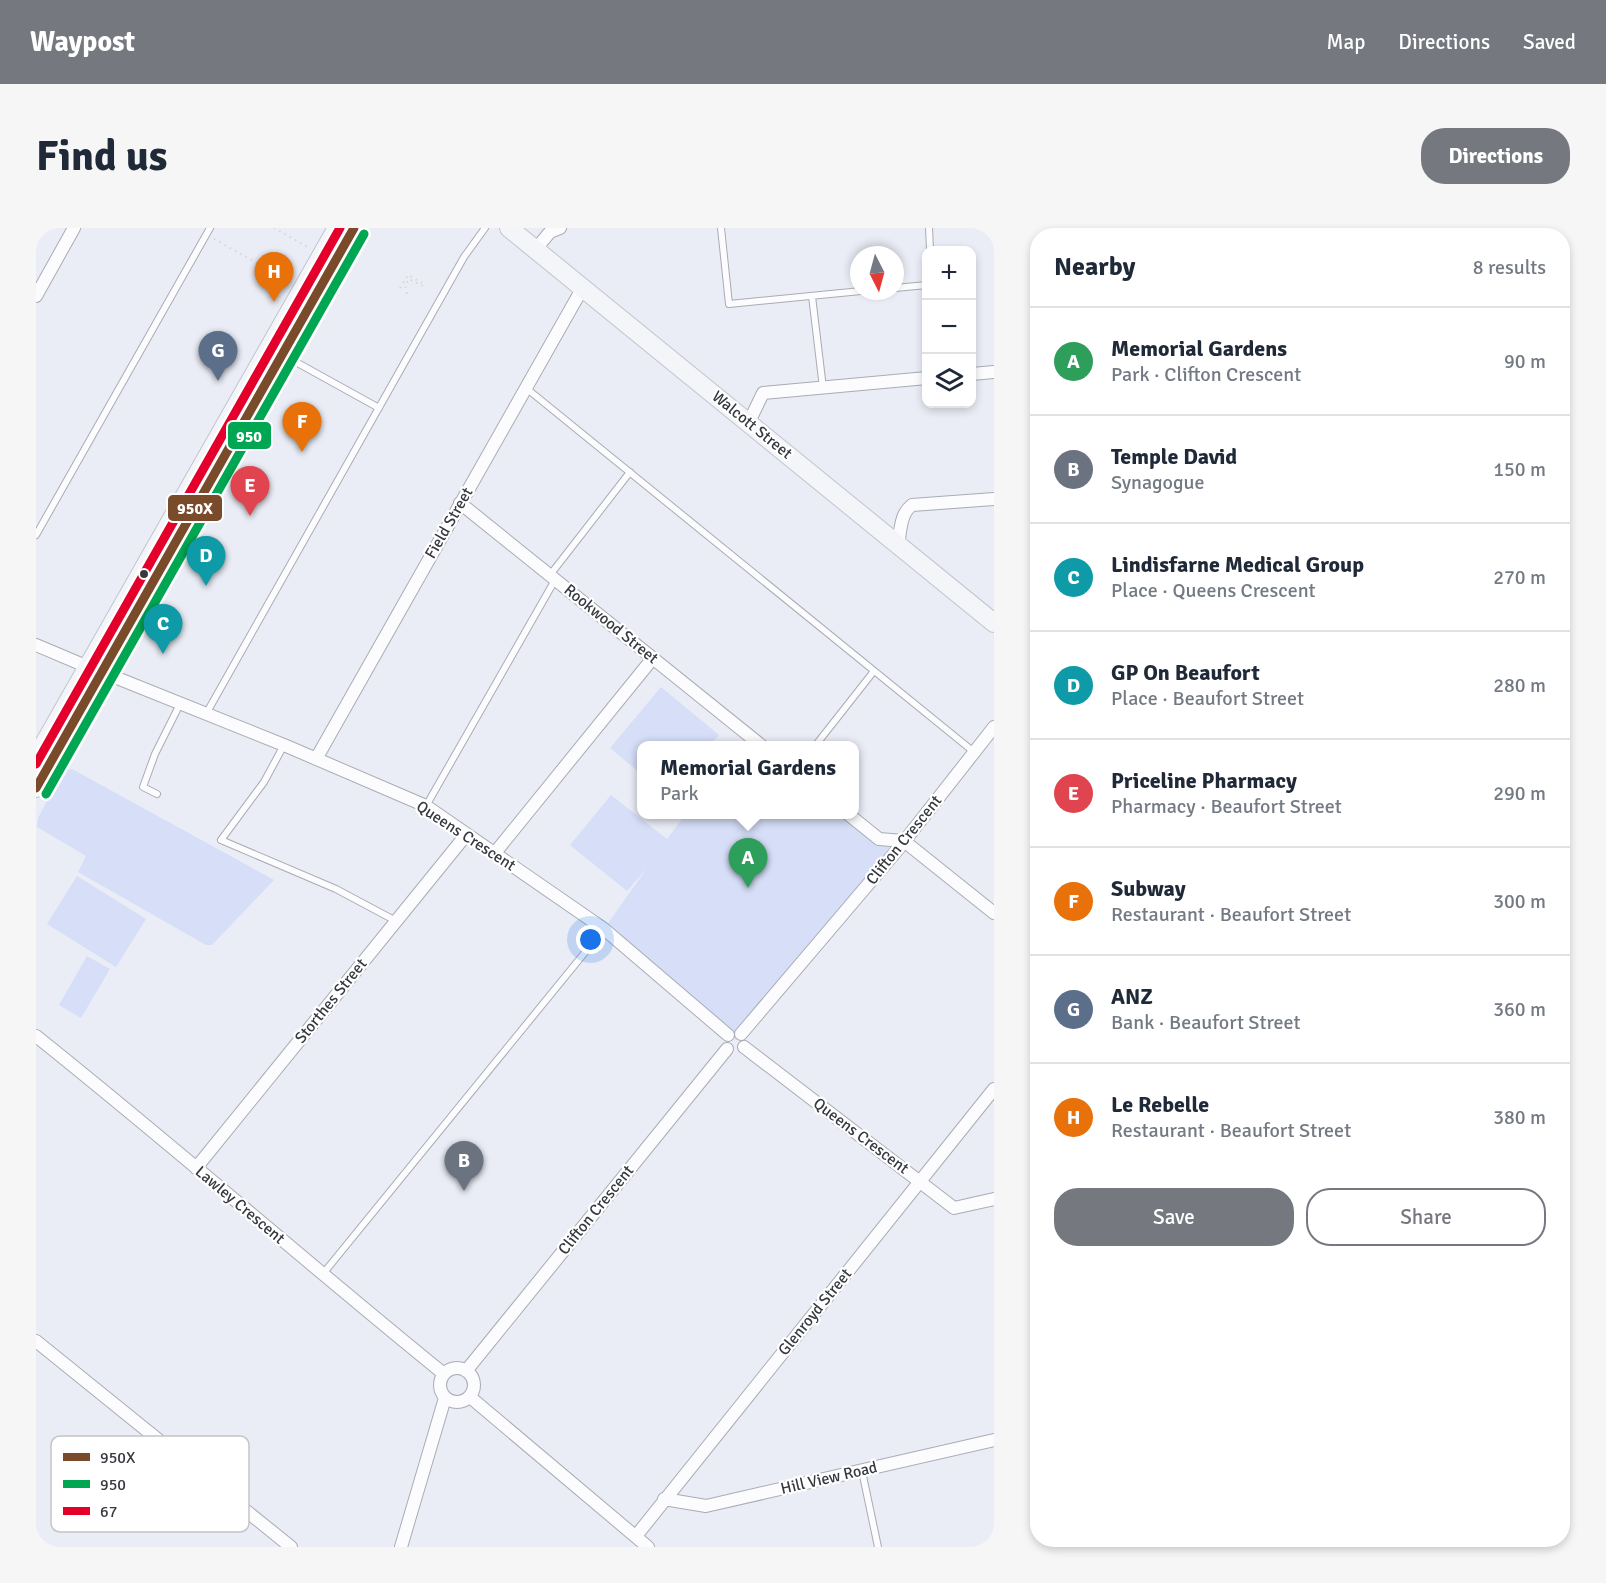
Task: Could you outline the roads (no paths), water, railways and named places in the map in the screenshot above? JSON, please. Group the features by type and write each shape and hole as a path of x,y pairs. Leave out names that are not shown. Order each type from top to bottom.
{"main road":[{"path":"36,788 95,669 276,350 337,228"},
{"path":"276,350 354,228"},
{"name":"Walcott Street","path":"509,228 994,623"},
{"path":"36,758 95,669"}],"street":[{"path":"36,296 74,228"},
{"path":"535,250 550,232 560,228"},
{"name":"Field Street","path":"316,759 582,288"},
{"path":"976,374 994,372"},
{"path":"748,422 763,393 922,378"},
{"path":"898,544 903,517 906,509 912,505 994,499"},
{"name":"Rookwood Street","path":"460,503 756,741"},
{"name":"Queens Crescent","path":"36,645 284,745 426,806 604,929 728,1035"},
{"path":"494,854 653,658"},
{"name":"Clifton Crescent","path":"741,1034 904,841 994,727"},
{"path":"854,819 879,839 904,841 994,913"},
{"name":"Storthes Street","path":"196,1168 466,835"},
{"path":"734,1032 741,1034 744,1038 744,1047 736,1052 728,1049 724,1043 728,1035 734,1032"},
{"name":"Lawley Crescent","path":"36,1036 444,1374"},
{"name":"Queens Crescent","path":"744,1047 954,1208 994,1199"},
{"name":"Clifton Crescent","path":"466,1371 728,1049"},
{"name":"Glenroyd Street","path":"636,1536 994,1089"},
{"path":"36,1341 154,1436"},
{"path":"401,1547 445,1398 440,1386 444,1374 454,1369 466,1371 473,1380 474,1386 470,1397 458,1402 445,1398"},
{"path":"470,1397 648,1547"},
{"name":"Hill View Road","path":"664,1499 706,1506 994,1440"},
{"path":"249,1513 291,1547"}],"lane":[{"path":"205,715 464,257 485,228"},
{"path":"721,228 729,303 850,292"},
{"path":"929,228 930,246"},
{"path":"36,535 208,231"},
{"path":"904,287 922,285"},
{"path":"812,296 823,387"},
{"path":"276,350 379,408"},
{"path":"526,388 974,753"},
{"path":"426,806 552,577 630,472"},
{"path":"819,741 874,671"},
{"path":"157,794 143,787 155,754 180,704"},
{"path":"284,745 264,782 221,840 336,889 396,921"},
{"path":"322,1275 604,929"},
{"path":"862,1471 878,1547"}],"place":[{"name":"Le Rebelle","path":"274,302"},
{"name":"ANZ","path":"218,381"},
{"name":"Subway","path":"302,452"},
{"name":"Priceline Pharmacy","path":"250,516"},
{"name":"GP On Beaufort","path":"206,586"},
{"name":"Lindisfarne Medical Group","path":"163,654"},
{"name":"Memorial Gardens","path":"748,888"},
{"name":"Temple David","path":"464,1191"}]}
